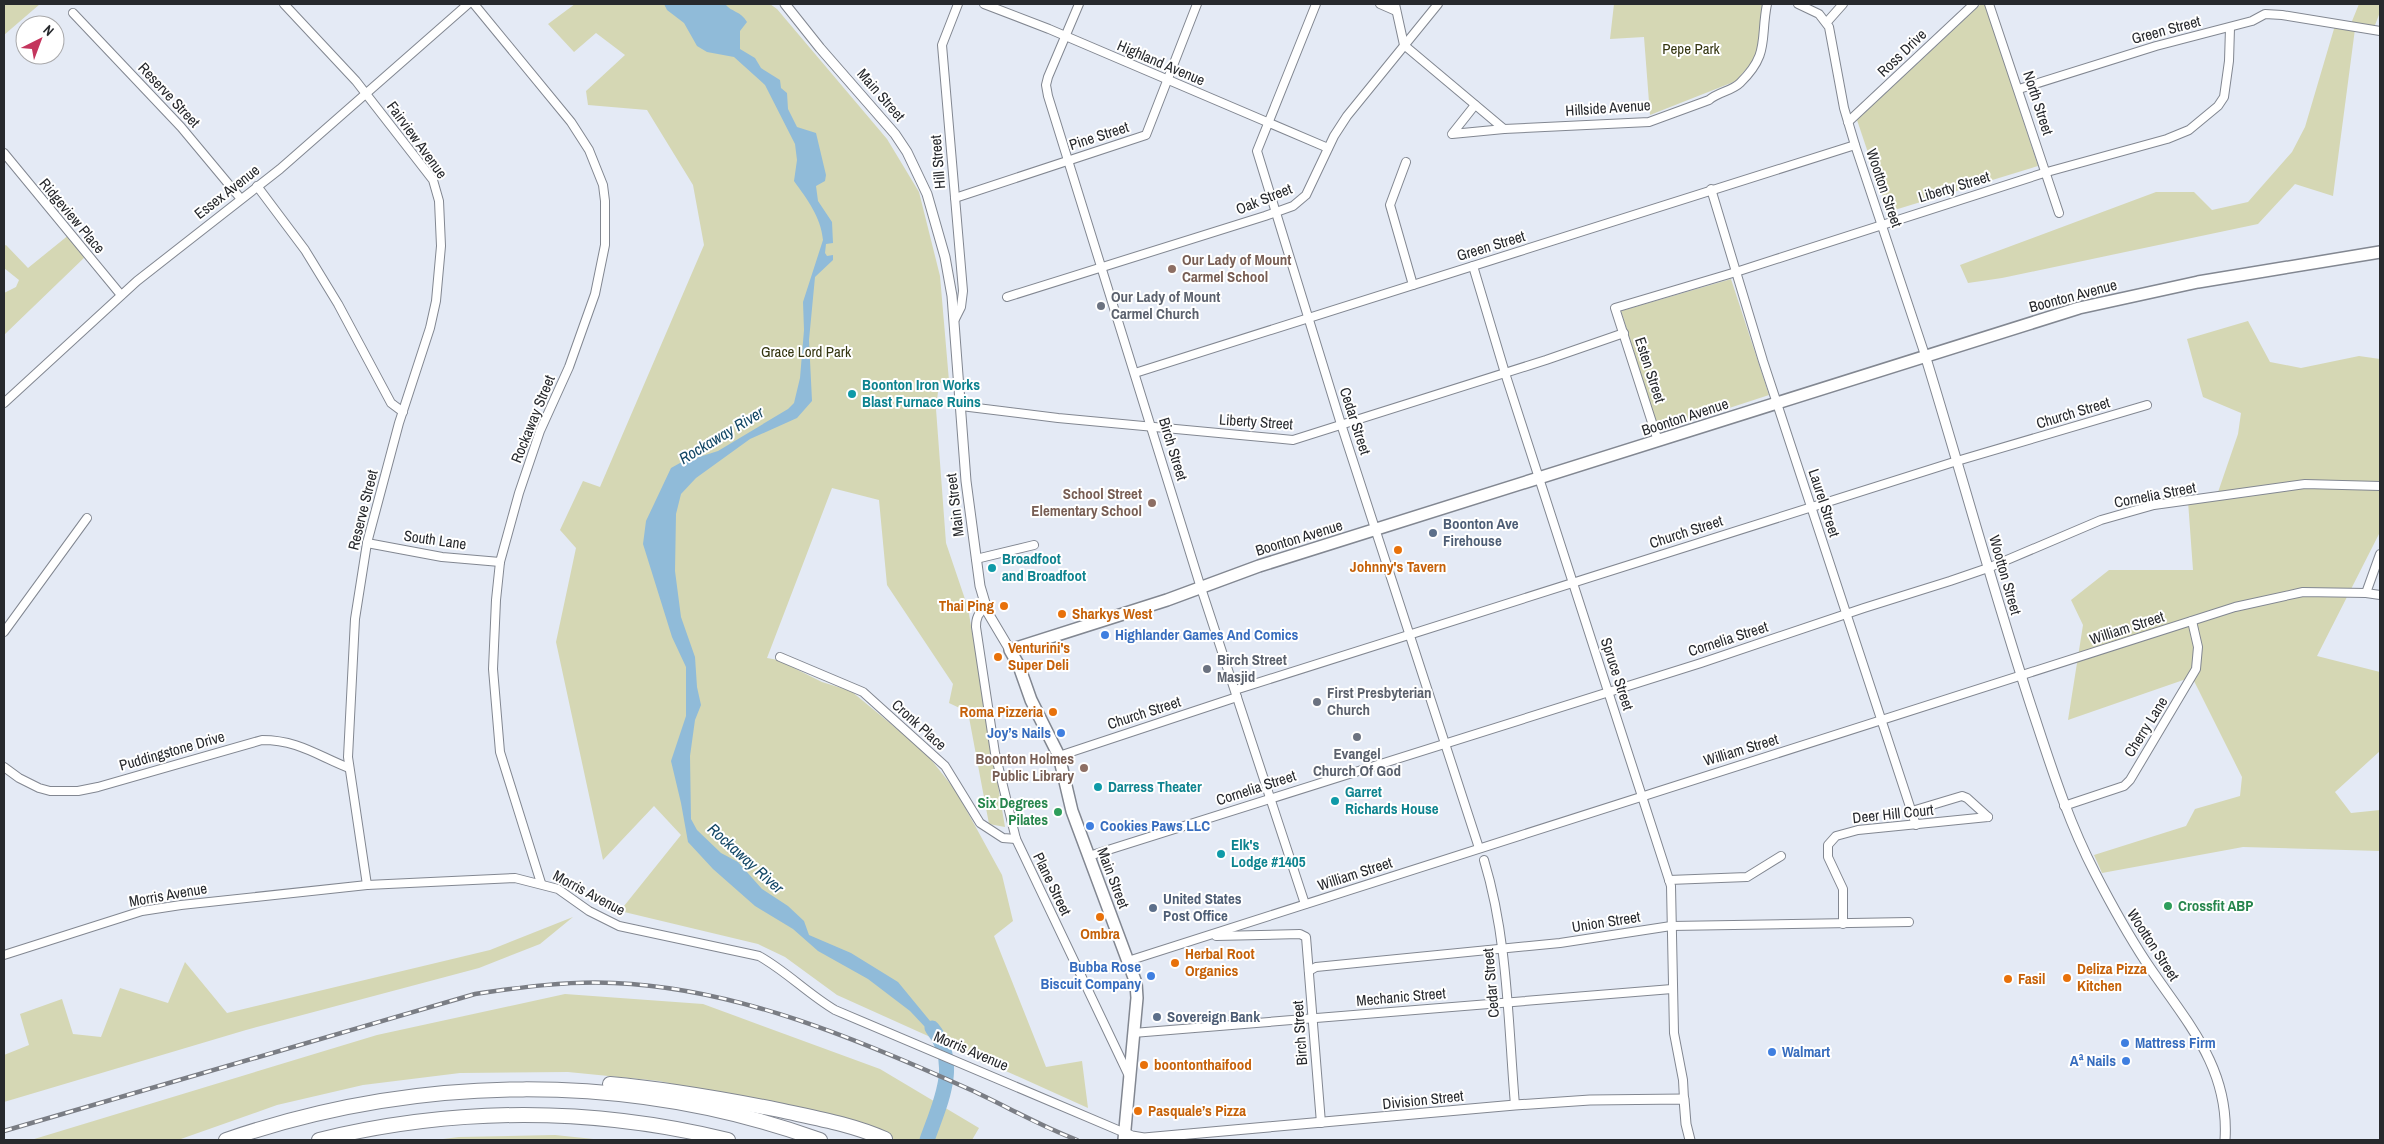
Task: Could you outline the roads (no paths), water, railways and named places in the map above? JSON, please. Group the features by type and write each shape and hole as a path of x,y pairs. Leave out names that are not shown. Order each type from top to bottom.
{"highway":[{"path":"226,1140 298,1118 387,1099 456,1086 503,1081 539,1080 601,1083 691,1094 844,1124 887,1140"},
{"path":"387,1099 478,1090 538,1088 599,1092 660,1099 720,1111 778,1126 820,1140"},
{"path":"319,1140 391,1125 428,1120 538,1115 627,1121 728,1140"}],"main road":[{"name":"Boonton Avenue","path":"1010,650 1201,588 1259,566 2079,308 2149,292 2380,252"},
{"name":"Main Street","path":"1010,650 1019,666 1031,700 1059,756 1072,810 1137,990 1124,1136"}],"street":[{"name":"Fairview Avenue","path":"284,4 366,94 433,180 439,201 441,246 436,301 430,328 403,412"},
{"name":"Essex Avenue","path":"4,404 121,295 186,241 242,199 366,94 468,4"},
{"name":"Rockaway Street","path":"474,4 571,122 589,150 603,184 606,223 602,267 595,294 568,367 540,430 500,562 493,668 500,752 541,883"},
{"name":"Hill Street","path":"955,318 961,307 963,291 942,45 958,4"},
{"name":"Highland Avenue","path":"984,4 1065,36 1328,148"},
{"name":"Birch Street","path":"1079,4 1046,85 1201,588 1305,904"},
{"name":"Pine Street","path":"955,198 1146,135 1166,80 1198,4"},
{"name":"Cedar Street","path":"1316,4 1257,152 1341,424 1479,848"},
{"path":"1380,4 1395,7 1405,46 1504,129"},
{"name":"Oak Street","path":"1007,297 1293,206 1306,195 1328,148 1347,116 1438,4"},
{"name":"Hillside Avenue","path":"1475,105 1452,134 1504,129 1650,122 1709,100 1716,94 1739,84 1762,54 1767,4"},
{"path":"1798,4 1819,14 1827,22 1843,4"},
{"name":"Ross Drive","path":"1848,122 1974,4"},
{"name":"North Street","path":"1990,4 2047,172 2058,213"},
{"name":"Main Street","path":"789,6 820,48 880,114 899,140 918,173 936,221 950,278 955,318 966,482 980,586 986,607 1010,650"},
{"name":"Reserve Street","path":"73,13 181,128 242,199"},
{"name":"Green Street","path":"2019,89 2156,46 2230,28 2266,14 2301,16 2380,32"},
{"name":"Wootton Street","path":"1827,22 1854,144 1925,355 2021,676 2064,806 2081,846 2120,920 2210,1057 2222,1088 2225,1112 2225,1140"},
{"name":"Liberty Street","path":"1616,308 1736,272 2047,172 2167,139 2198,124 2218,106 2224,96 2229,61 2230,28"},
{"name":"Green Street","path":"1135,373 1854,144"},
{"name":"Ridgeview Place","path":"4,153 121,295"},
{"path":"1406,162 1390,205 1413,285"},
{"path":"257,186 305,250 338,304 391,403 403,412"},
{"name":"Laurel Street","path":"1711,189 1845,614 1916,825"},
{"name":"Spruce Street","path":"1473,266 1505,373 1671,886 1674,1033 1683,1079 1684,1098"},
{"name":"Esten Street","path":"1616,308 1658,441"},
{"name":"Liberty Street","path":"961,406 1058,418 1287,440 1303,438 1624,333"},
{"name":"Church Street","path":"1059,756 1408,634 1958,461 2147,405"},
{"name":"Reserve Street","path":"367,885 348,757 354,628 367,543 403,412"},
{"name":"Cornelia Street","path":"1089,856 1701,663 1988,568 2101,520 2154,506 2305,484 2380,486"},
{"path":"4,632 87,518"},
{"name":"South Lane","path":"367,543 442,557 500,562"},
{"path":"976,559 1034,545"},
{"path":"2366,593 2380,554"},
{"name":"William Street","path":"1128,961 2235,607 2283,595 2312,592 2380,595"},
{"name":"Plane Street","path":"986,607 976,619 976,627 995,753 1016,839 1129,1076"},
{"name":"Cherry Lane","path":"2064,806 2124,786 2130,780 2196,669 2198,647 2192,621"},
{"name":"Cronk Place","path":"780,657 863,692 945,766 980,823 1003,838 1016,839"},
{"name":"Puddingstone Drive","path":"4,767 19,778 39,788 67,792 98,787 254,742 273,740 295,744 350,768"},
{"name":"Deer Hill Court","path":"1843,924 1843,888 1828,857 1827,850 1831,840 1836,836 1858,830 1988,817 1967,798 1962,796 1912,812"},
{"path":"1669,880 1747,877 1781,856"},
{"name":"Cedar Street","path":"1484,860 1494,895 1502,947 1508,1001 1515,1105"},
{"name":"Morris Avenue","path":"4,955 150,910 367,885 515,878 541,883 563,892 589,911 619,926 758,956 773,964 811,995 835,1010 978,1069 1124,1136"},
{"name":"Union Street","path":"1309,971 1316,967 1502,947 1560,943 1671,926 1909,922"},
{"name":"Birch Street","path":"1206,936 1300,934 1306,937 1321,1123"},
{"name":"Mechanic Street","path":"1133,1033 1672,989"},
{"path":"1684,1098 1686,1124 1690,1140"},
{"name":"Division Street","path":"1124,1136 1144,1138 1515,1105 1590,1100 1684,1098"}],"water":[{"path":"664,4 725,4 745,18 747,22 740,31 740,49 755,58 761,68 780,80 781,88 787,93 788,109 797,127 816,133 826,175 825,181 816,186 818,201 832,222 833,243 826,244 825,253 827,256 833,255 833,260 815,277 809,340 812,401 797,418 750,439 696,478 681,494 676,514 675,571 681,617 695,657 697,687 701,705 695,720 690,756 691,819 697,830 721,853 738,862 762,889 788,906 804,921 809,935 851,953 898,982 949,1047 932,1039 926,1028 910,1011 868,979 818,951 793,929 755,906 713,869 688,842 671,761 686,716 686,667 672,637 643,544 646,521 671,468 680,463 718,451 788,409 794,403 800,378 804,330 803,302 823,240 816,216 794,181 797,160 795,144 765,85 734,57 707,52 697,46 684,23 667,10"}],"waterway":[{"name":"Rockaway River","path":"927,1140 942,1098 947,1069 941,1041 932,1028"}],"railway":[{"path":"4,1131 475,994 544,985 614,983 660,987 706,995 752,1006 842,1035 929,1071 1077,1140"}],"place":[{"name":"Our Lady of Mount Carmel School","path":"1172,269"},
{"name":"Our Lady of Mount Carmel Church","path":"1101,306"},
{"name":"Boonton Iron Works Blast Furnace Ruins","path":"852,394"},
{"name":"School Street Elementary School","path":"1152,503"},
{"name":"Boonton Ave Firehouse","path":"1433,533"},
{"name":"Johnny's Tavern","path":"1398,550"},
{"name":"Broadfoot and Broadfoot","path":"992,568"},
{"name":"Thai Ping","path":"1004,606"},
{"name":"Sharkys West","path":"1062,614"},
{"name":"Highlander Games And Comics","path":"1105,635"},
{"name":"Venturini's Super Deli","path":"998,657"},
{"name":"Birch Street Masjid","path":"1207,669"},
{"name":"First Presbyterian Church","path":"1317,702"},
{"name":"Roma Pizzeria","path":"1053,712"},
{"name":"Joy’s Nails","path":"1061,733"},
{"name":"Evangel Church Of God","path":"1357,737"},
{"name":"Boonton Holmes Public Library","path":"1084,768"},
{"name":"Darress Theater","path":"1098,787"},
{"name":"Garret Richards House","path":"1335,801"},
{"name":"Six Degrees Pilates","path":"1058,812"},
{"name":"Cookies Paws LLC","path":"1090,826"},
{"name":"Elk's Lodge #1405","path":"1221,854"},
{"name":"Crossfit ABP","path":"2168,906"},
{"name":"United States Post Office","path":"1153,908"},
{"name":"Ombra","path":"1100,917"},
{"name":"Herbal Root Organics","path":"1175,963"},
{"name":"Bubba Rose Biscuit Company","path":"1151,976"},
{"name":"Deliza Pizza Kitchen","path":"2067,978"},
{"name":"Fasil","path":"2008,979"},
{"name":"Sovereign Bank","path":"1157,1017"},
{"name":"Mattress Firm","path":"2125,1043"},
{"name":"Walmart","path":"1772,1052"},
{"name":"Aª Nails","path":"2126,1061"},
{"name":"boontonthaifood","path":"1144,1065"},
{"name":"Pasquale’s Pizza","path":"1138,1111"}],"park label":[{"name":"Pepe Park","path":"1691,49"},
{"name":"Grace Lord Park","path":"806,352"}]}
